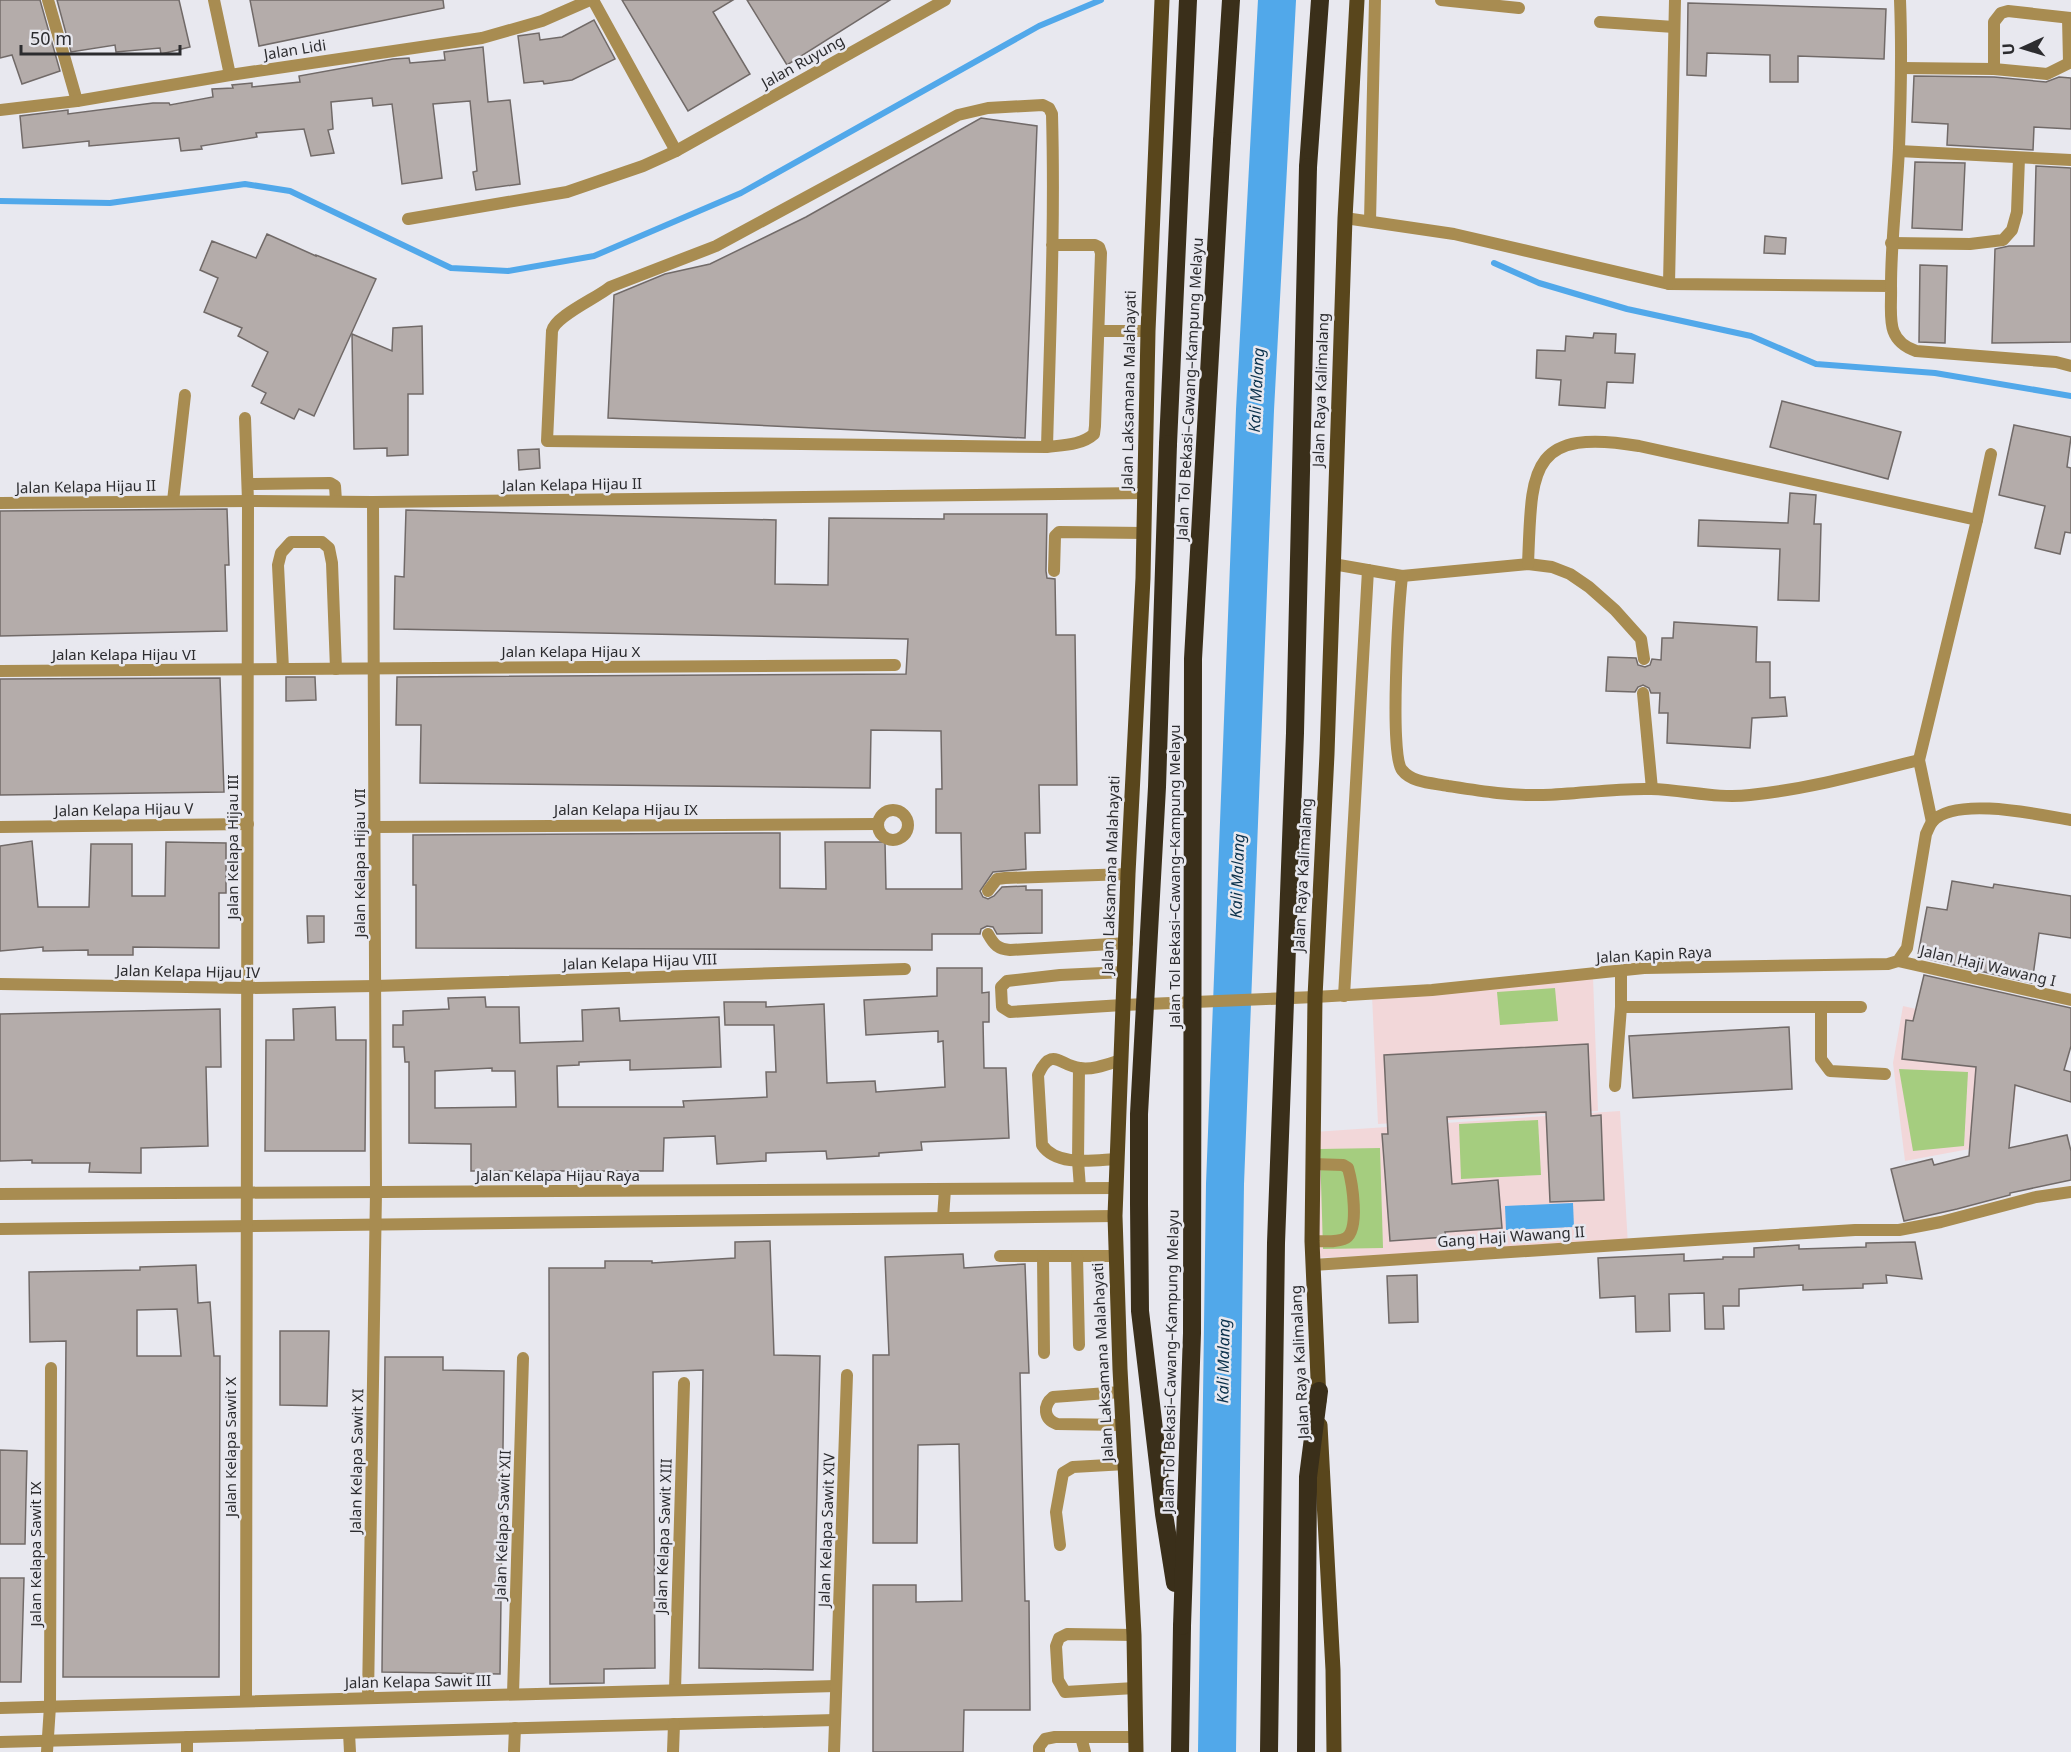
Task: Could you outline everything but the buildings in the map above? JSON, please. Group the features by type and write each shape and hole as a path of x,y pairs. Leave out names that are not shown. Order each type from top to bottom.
{"highway":[{"path":"1182,1626 1164,1514 1140,1311 1139,1114 1157,787 1168,444 1188,0"},
{"name":"Jalan Tol Bekasi–Cawang–Kampung Melayu","path":"1180,1752 1192,1333 1193,658 1231,0"},
{"path":"1269,1752 1276,1243 1296,701 1308,167 1320,0"},
{"path":"1306,1752 1308,1477 1319,1391"}],"main road":[{"name":"Jalan Laksamana Malahayati","path":"1136,1744 1134,1635 1121,1392 1115,1216 1128,874 1143,578 1148,331 1161,0"},
{"name":"Jalan Raya Kalimalang","path":"1334,1752 1333,1670 1312,1241 1312,1164 1345,218 1357,0"}],"street":[{"path":"48,0 77,101"},
{"path":"214,0 230,75"},
{"path":"592,0 676,151"},
{"name":"Jalan Lidi","path":"0,110 77,101 230,75 482,38 542,21 592,0"},
{"name":"Jalan Ruyung","path":"408,219 567,192 643,166 676,151 945,0"},
{"path":"1370,221 1375,0"},
{"path":"1441,0 1519,8"},
{"path":"1669,284 1675,0"},
{"path":"1900,0 1902,68 1899,151 1891,243 1892,329 1896,339 1905,347 1916,351 2056,362 2071,366"},
{"path":"1902,68 1994,69 2047,74 2070,62 2070,18 2008,11 2001,14 1994,22 1994,69"},
{"path":"1600,22 1674,27"},
{"path":"1047,447 1052,245 1054,190 1052,114 1049,108 1043,105 988,108 958,115 716,246 610,287 561,318 553,325 552,331 547,441 1047,447 1081,442 1095,434 1101,253 1099,247 1095,245 1052,245"},
{"path":"1899,151 2071,160"},
{"path":"1891,243 1970,244 2003,240 2012,230 2017,212 2019,158"},
{"path":"1345,218 1454,234 1669,284 1891,286"},
{"path":"1099,331 1148,331"},
{"path":"173,501 184,395"},
{"name":"Jalan Kelapa Hijau III","path":"245,418 248,484 248,1193"},
{"path":"1528,564 1532,491 1537,470 1550,455 1563,445 1582,441 1609,441 1639,446 1977,520"},
{"path":"1932,822 1919,760 1991,454"},
{"path":"248,484 330,483 335,486 336,501"},
{"name":"Jalan Kelapa Hijau II","path":"0,503 373,502 1145,493"},
{"name":"Jalan Kelapa Hijau VII","path":"373,502 375,1224"},
{"path":"1054,571 1055,536 1059,532 1144,533"},
{"path":"283,669 278,565 281,553 291,542 322,542 329,548 332,563 336,669"},
{"path":"1333,564 1402,576 1528,564 1552,567 1570,574 1615,610 1641,639 1644,659"},
{"path":"1344,996 1368,570"},
{"path":"1402,576 1396,636 1396,725 1401,769 1410,777 1425,782 1500,794 1541,795 1652,789 1728,798 1806,788 1919,760"},
{"name":"Jalan Kelapa Hijau X","path":"248,669 895,665"},
{"name":"Jalan Kelapa Hijau VI","path":"0,671 248,669"},
{"path":"1643,693 1652,789"},
{"path":"1898,961 1907,948 1926,834 1932,822 1942,814 1956,810 1995,808 2071,820"},
{"name":"Jalan Kelapa Hijau V","path":"0,827 248,824"},
{"name":"Jalan Kelapa Hijau IX","path":"374,827 877,824"},
{"path":"988,891 997,879 1005,878 1128,874"},
{"path":"988,934 1000,950 1127,943"},
{"name":"Jalan Kapin Raya","path":"1125,972 1007,981 1001,987 1002,1007 1010,1012 1166,1003 1316,998 1443,989 1621,970 1679,967 1880,965 1898,961"},
{"name":"Jalan Haji Wawang I","path":"1898,961 2071,1000"},
{"name":"Jalan Kelapa Hijau VIII","path":"375,986 905,969"},
{"path":"1615,1086 1621,1007 1621,970"},
{"name":"Jalan Kelapa Hijau IV","path":"0,984 248,988 375,986"},
{"path":"1621,1007 1861,1007"},
{"path":"1821,1007 1821,1059 1830,1071 1885,1074"},
{"path":"1117,1160 1077,1161 1047,1152 1042,1145 1038,1075 1042,1065 1048,1060 1058,1059 1079,1068 1097,1067 1121,1060"},
{"path":"1079,1068 1077,1161 1080,1188"},
{"path":"1312,1164 1343,1165 1348,1168 1354,1207 1352,1231 1347,1237 1337,1240 1312,1241"},
{"name":"Jalan Kelapa Hijau Raya","path":"0,1194 1116,1188"},
{"path":"943,1218 945,1189"},
{"name":"Gang Haji Wawang II","path":"1313,1265 1855,1230 1899,1230 1941,1222 2036,1197 2071,1192"},
{"name":"Jalan Kelapa Sawit X","path":"246,1701 248,1193"},
{"path":"0,1229 1115,1216"},
{"name":"Jalan Kelapa Sawit XI","path":"368,1698 375,1224"},
{"path":"1000,1256 1116,1256"},
{"path":"1043,1256 1044,1353"},
{"path":"1077,1256 1079,1345"},
{"name":"Jalan Kelapa Sawit XII","path":"513,1694 523,1358"},
{"name":"Jalan Kelapa Sawit IX","path":"48,1746 51,1368"},
{"name":"Jalan Kelapa Sawit XIV","path":"834,1752 847,1375"},
{"name":"Jalan Kelapa Sawit XIII","path":"675,1690 684,1383"},
{"path":"1121,1392 1053,1397 1047,1402 1046,1410 1047,1418 1057,1424 1123,1425"},
{"path":"1060,1545 1056,1512 1063,1473 1073,1467 1126,1464"},
{"path":"1134,1635 1068,1634 1059,1638 1056,1646 1058,1680 1065,1692 1135,1688"},
{"name":"Jalan Kelapa Sawit III","path":"0,1708 836,1686"},
{"path":"0,1742 48,1746 187,1737 835,1720"},
{"path":"673,1752 674,1724"},
{"path":"514,1752 515,1728"},
{"path":"350,1733 350,1752"},
{"path":"187,1737 187,1752"},
{"path":"1039,1752 1039,1746 1045,1739 1055,1737 1081,1737 1136,1744"},
{"path":"1081,1737 1085,1752"}],"shaded area":[{"path":"1593,977 1598,1111 1378,1124 1372,996"},
{"path":"1903,1006 2027,1034 2016,1087 2010,1144 1905,1161 1893,1063"},
{"path":"1620,1111 1628,1245 1314,1258 1314,1132"}],"green space":[{"path":"1555,988 1558,1021 1500,1025 1497,992"},
{"path":"1899,1069 1968,1072 1964,1146 1913,1151"},
{"path":"1538,1120 1541,1175 1461,1179 1459,1124"},
{"path":"1380,1148 1383,1248 1323,1249 1320,1149"}],"water":[{"path":"1573,1203 1574,1227 1506,1230 1505,1206"}],"waterway":[{"path":"0,201 110,203 245,184 290,191 451,268 508,271 594,256 741,193 1039,26 1101,0"},
{"name":"Kali Malang","path":"1217,1752 1225,1184 1255,410 1277,0"},
{"path":"1494,263 1539,283 1627,309 1751,336 1816,364 1935,373 2071,396"}]}
